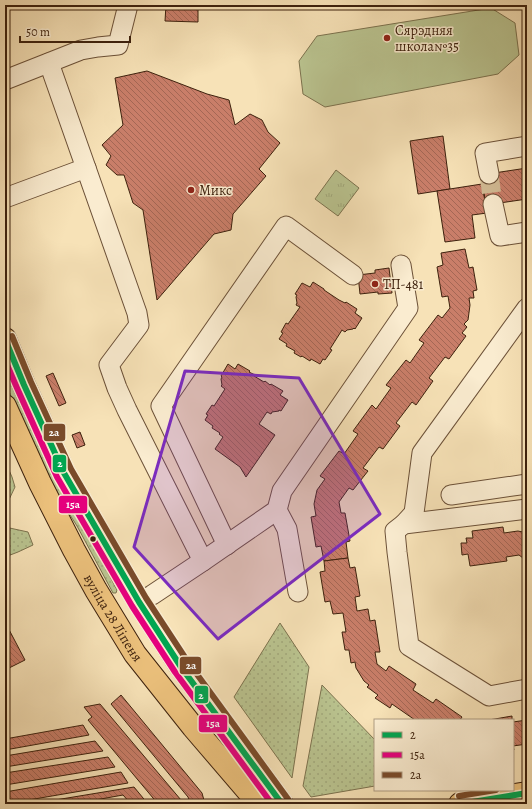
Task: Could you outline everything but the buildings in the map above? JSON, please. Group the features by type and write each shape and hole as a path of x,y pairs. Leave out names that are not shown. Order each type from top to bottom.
{"main road":[{"name":"вуліца 28 Ліпеня","path":"5,339 64,473 139,602 181,667 282,804"},
{"name":"вуліца 28 Ліпеня","path":"6,411 70,543 96,590 135,654 193,727 259,804"},
{"path":"112,616 139,602"},
{"path":"460,804 527,793"}],"lane":[{"path":"5,80 81,50 118,45 128,5"},
{"path":"48,63 137,313 139,325 109,366 127,410 204,561"},
{"path":"489,174 485,153 527,146"},
{"path":"5,198 86,168"},
{"path":"493,204 500,236 527,232"},
{"path":"227,545 161,406 286,226 353,275"},
{"path":"139,602 204,561 277,510 282,491 408,308 401,265"},
{"path":"527,308 422,453 414,513 395,531 409,646 489,696 527,690"},
{"path":"451,495 527,484"},
{"path":"404,524 527,509"},
{"path":"277,510 287,529 298,592"}],"highlighted area":[{"path":"185,371 299,378 380,514 218,639 134,547"}],"green space":[{"path":"491,8 515,23 519,55 498,74 325,107 303,94 299,61 317,36"},
{"path":"336,170 359,188 338,216 315,199"},
{"path":"5,368 11,384 60,482 117,590 116,593 113,593 77,526 50,483 5,383"},
{"path":"5,461 15,487 5,508"},
{"path":"5,527 28,532 33,545 5,557"},
{"path":"280,623 309,667 292,778 234,697"},
{"path":"322,685 374,739 374,786 311,797 303,786"}],"tunnel":[{"path":"489,174 493,204"}],"transit line":[{"name":"2а","path":"12,336 31,382 71,469 146,598 188,662 288,799"},
{"name":"2","path":"5,339 64,473 139,602 181,667 282,804"},
{"name":"15а","path":"5,360 57,477 132,606 175,672 272,804"},
{"name":"2а","path":"459,796 490,791"},
{"name":"2","path":"460,804 527,793"}],"place":[{"name":"Сярэдняя школа№35","path":"387,38"},
{"name":"Микс","path":"191,190"},
{"name":"ТП-481","path":"375,284"}]}
